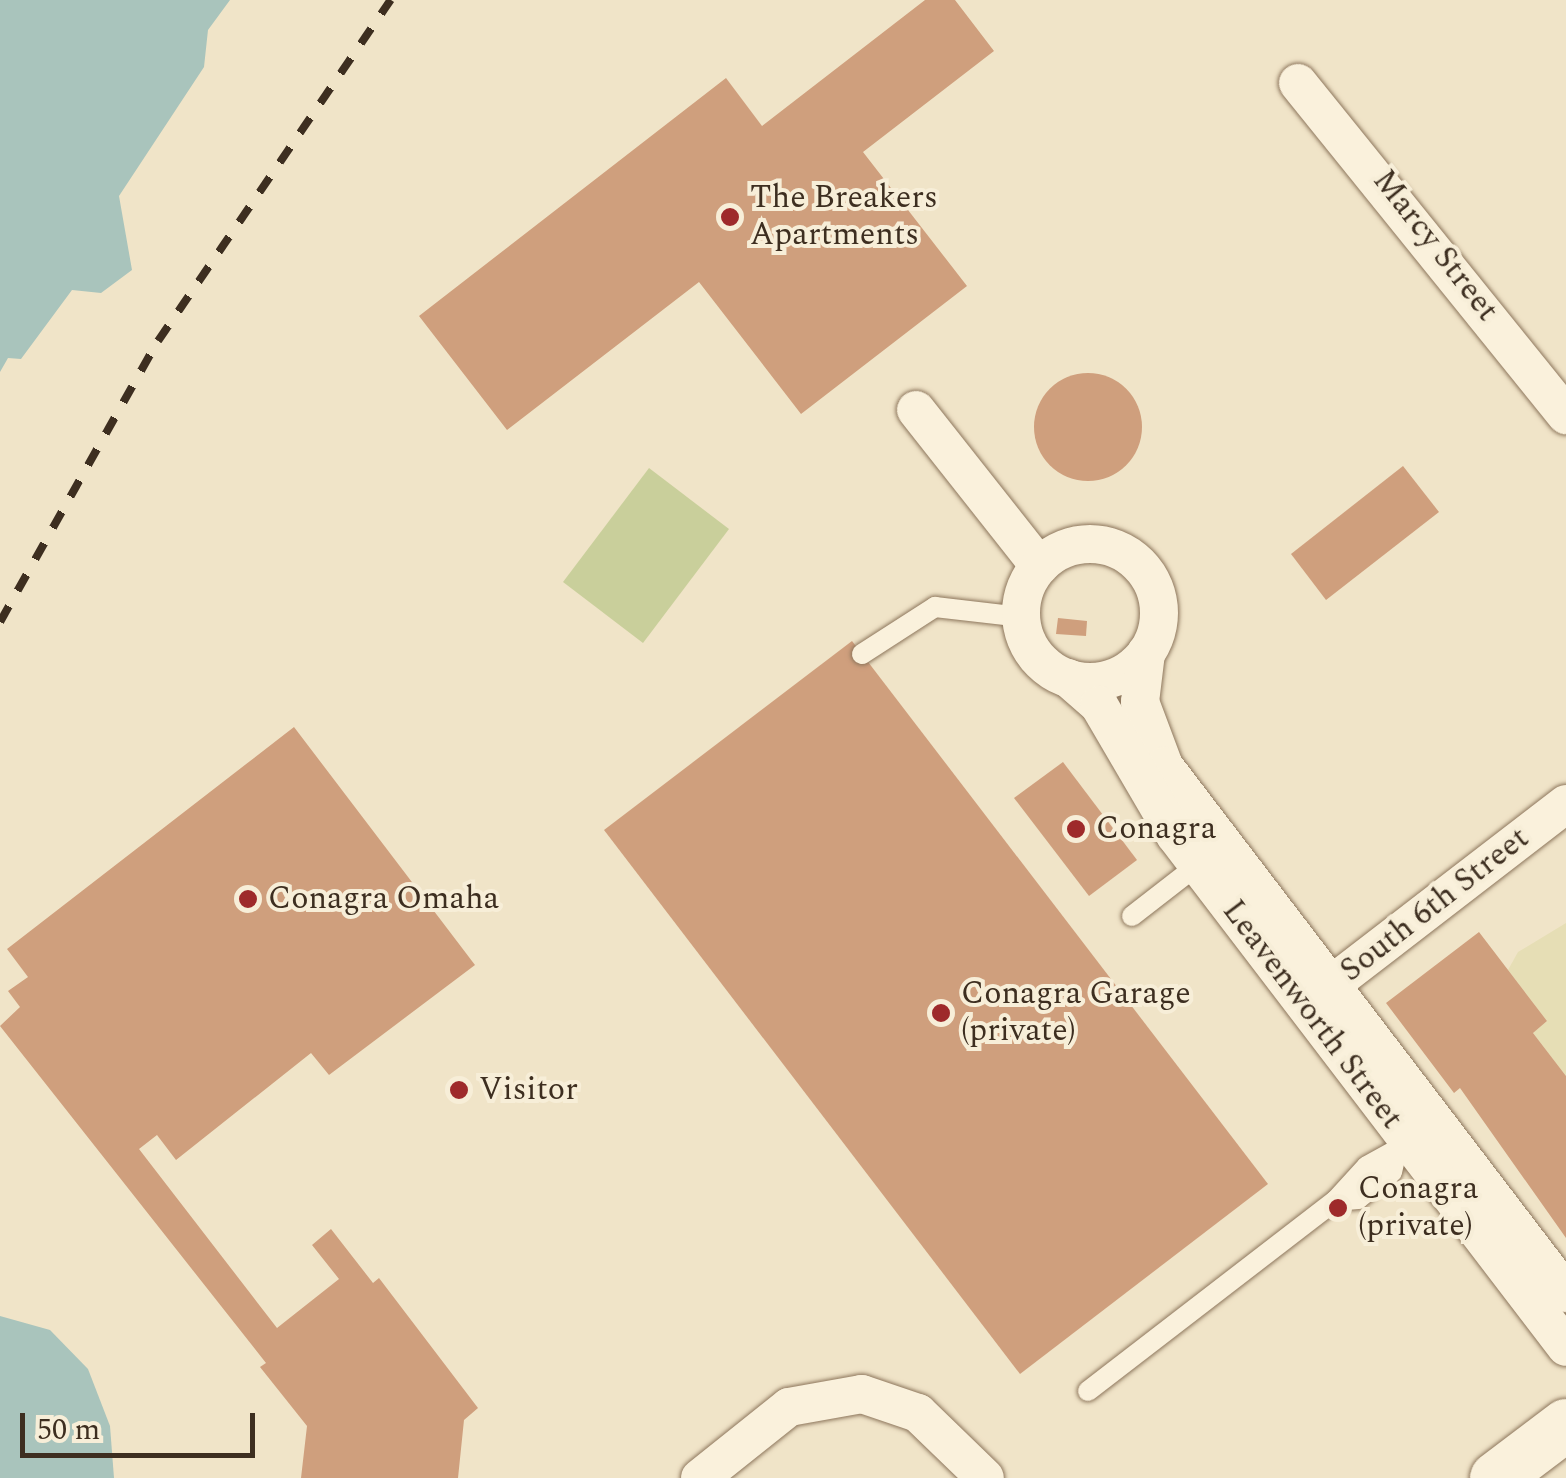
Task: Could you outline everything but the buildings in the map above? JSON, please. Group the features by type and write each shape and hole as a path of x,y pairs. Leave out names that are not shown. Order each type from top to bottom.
{"street":[{"name":"Marcy Street","path":"1298,83 1566,415"},
{"path":"916,410 1039,566 1004,618"},
{"name":"Leavenworth Street","path":"1039,566 1080,545 1134,560 1157,598 1140,698 1150,743 1211,855"},
{"name":"Leavenworth Street","path":"1004,618 1033,651 1099,705 1318,996 1415,1140 1551,1277 1566,1347"},
{"path":"1068,678 1111,679 1146,653"},
{"name":"South 6th Street","path":"1318,996 1566,804"},
{"path":"700,1478 789,1407 862,1394 918,1413 984,1478"},
{"path":"1496,1478 1566,1425"}],"lane":[{"path":"862,654 935,607 1004,618"},
{"path":"1132,916 1211,855"},
{"path":"1088,1391 1336,1202 1358,1198 1392,1172 1415,1140"}],"shaded area":[{"path":"1566,923 1566,1076 1533,1033 1547,1021 1508,970 1518,952"}],"green space":[{"path":"649,468 729,529 643,643 563,582"}],"water":[{"path":"0,0 230,0 208,30 204,67 119,196 132,270 101,293 72,290 21,359 8,358 0,372"},
{"path":"0,1316 50,1330 88,1369 110,1426 114,1478 0,1478"}],"railway":[{"path":"0,622 158,341 391,0"}],"place":[{"name":"The Breakers Apartments","path":"730,217"},
{"name":"Conagra","path":"1076,829"},
{"name":"Conagra Omaha","path":"248,899"},
{"name":"Conagra Garage (private)","path":"941,1013"},
{"name":"Visitor","path":"459,1090"},
{"name":"Conagra (private)","path":"1338,1208"}]}
